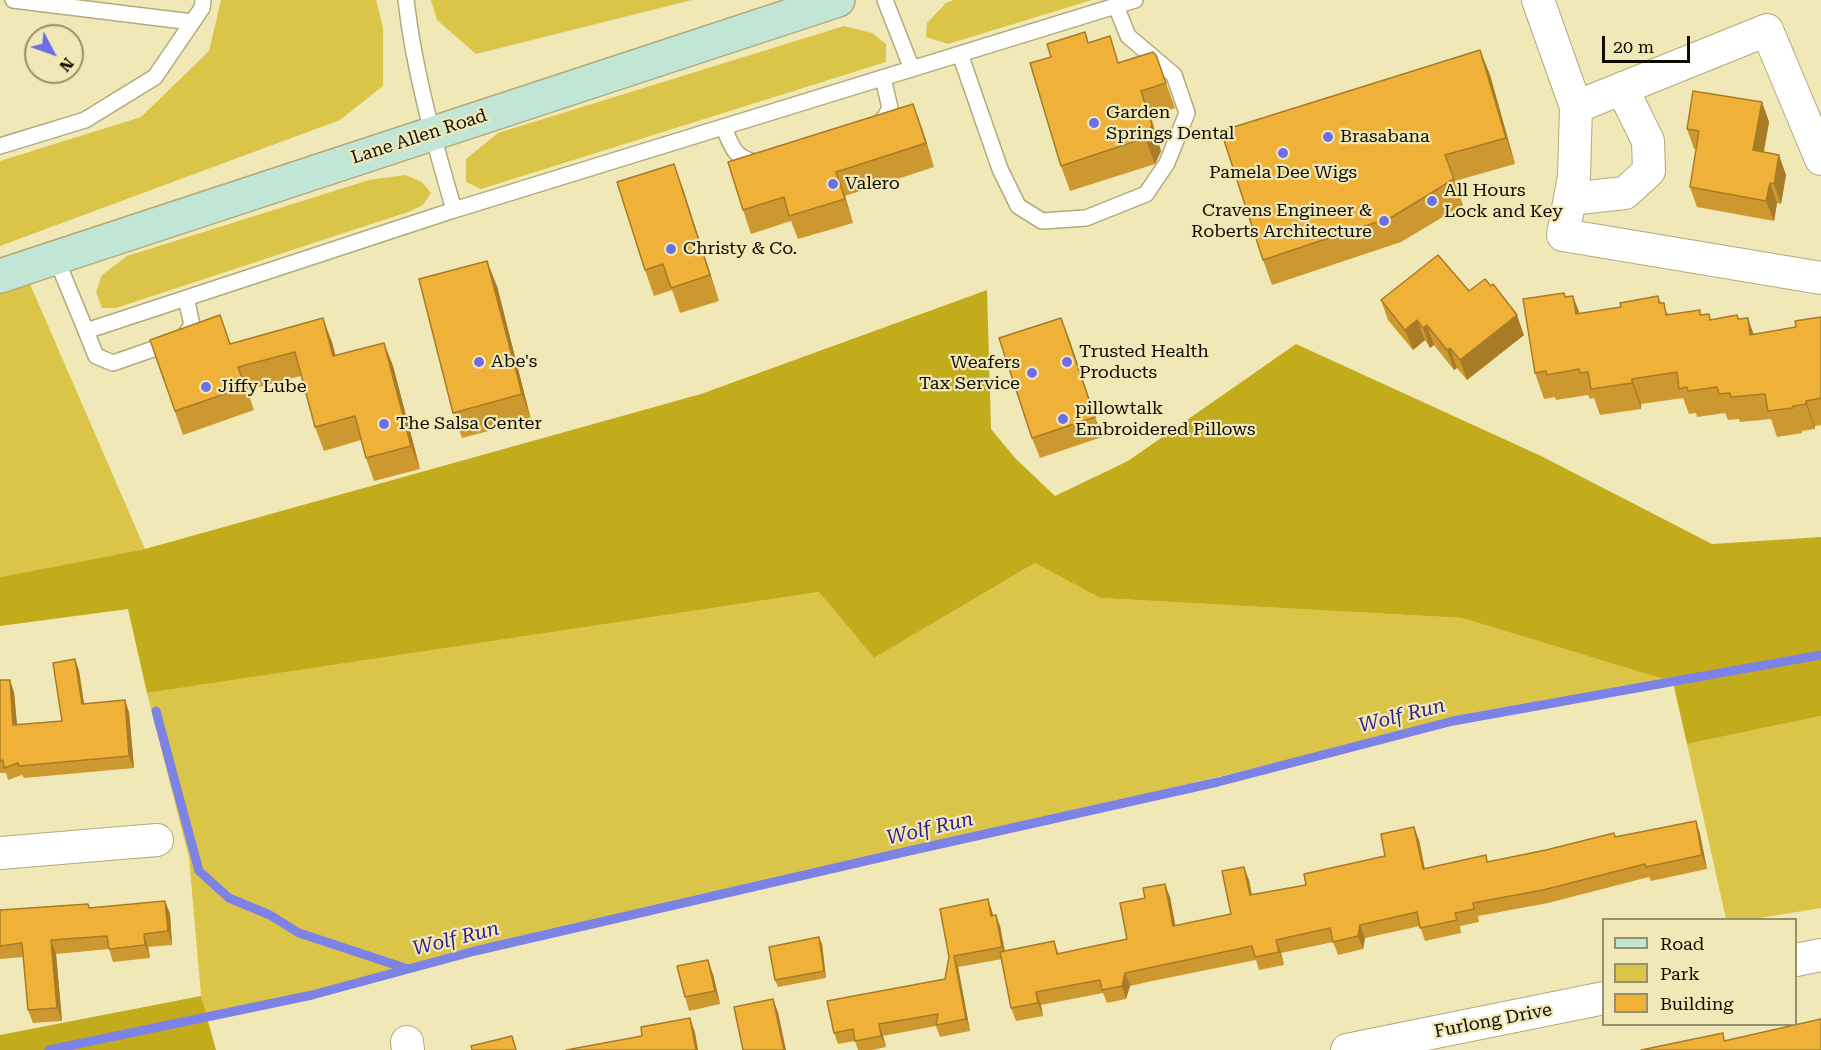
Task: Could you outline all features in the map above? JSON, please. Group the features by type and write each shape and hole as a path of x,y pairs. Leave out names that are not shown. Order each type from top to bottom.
{"main road":[{"name":"Lane Allen Road","path":"0,276 838,0"}],"street":[{"path":"1538,0 1576,107 1574,177 1563,235 1821,278"},
{"path":"1576,107 1767,30 1821,159"},
{"path":"1570,199 1625,193 1649,171 1648,141 1622,88"},
{"path":"0,853 157,840"},
{"path":"1797,960 1821,955"},
{"name":"Furlong Drive","path":"1347,1050 1602,998"}],"lane":[{"path":"13,0 192,22"},
{"path":"0,146 84,120 155,77 202,8 203,0"},
{"path":"406,0 410,32 432,133 454,210"},
{"path":"885,0 912,69"},
{"path":"86,331 454,210 1136,0"},
{"path":"960,54 1000,169 1018,206 1042,221 1086,218 1146,194 1167,163 1187,113 1174,75 1128,36 1116,6"},
{"path":"866,132 885,117 890,108 883,78"},
{"path":"724,128 734,152 748,161 770,162"},
{"path":"56,258 96,356 113,363 182,339 192,325 186,298"}],"green space":[{"path":"221,0 376,0 383,27 383,86 340,120 0,246 0,161 141,117 209,51"},
{"path":"431,0 692,0 476,54 437,20"},
{"path":"954,0 1092,0 948,44 926,37 927,23 946,3"},
{"path":"844,26 872,33 886,44 886,62 481,189 466,182 466,159 498,133"},
{"path":"405,175 422,182 431,193 423,205 411,211 116,308 102,308 96,292 102,275 127,256 369,180"},
{"path":"23,268 145,549 0,577 0,276"},
{"path":"1035,563 1100,598 1462,618 1673,682 1453,721 203,1018 189,858 147,693 819,592 874,658"},
{"path":"1821,716 1821,908 1760,918 1726,918 1687,744"}],"shaded area":[{"path":"987,290 991,429 1015,458 1055,496 1128,461 1296,344 1541,456 1712,544 1821,537 1821,716 1687,744 1673,682 1462,618 1100,598 1035,563 874,658 819,592 147,693 128,609 0,626 0,577 145,549 701,394"},
{"path":"201,996 216,1050 0,1050 0,1035"}],"building":[{"name":"Garden Springs Dental","path":"1085,32 1088,43 1110,36 1118,63 1153,52 1166,83 1141,91 1152,125 1145,138 1061,166 1030,63 1051,57 1047,44"},
{"path":"1480,50 1506,138 1445,155 1454,179 1392,217 1263,260 1221,131"},
{"path":"1693,91 1762,102 1753,150 1779,155 1774,184 1770,183 1766,201 1690,187 1699,131 1687,129"},
{"path":"913,104 926,143 836,172 845,199 789,216 784,197 743,210 728,162"},
{"name":"Christy & Co.","path":"674,164 710,275 671,288 663,264 645,270 617,182"},
{"path":"1438,255 1469,291 1485,279 1491,286 1493,284 1517,315 1460,360 1450,348 1447,350 1427,325 1423,328 1417,320 1405,330 1381,300"},
{"name":"Abe's","path":"487,261 522,394 453,413 419,279"},
{"path":"1564,293 1565,297 1573,296 1576,314 1621,307 1620,303 1658,296 1659,303 1664,303 1666,315 1700,310 1700,315 1709,314 1710,320 1737,315 1738,319 1748,318 1750,335 1796,327 1795,321 1821,317 1821,398 1806,401 1806,404 1793,406 1793,408 1768,411 1765,394 1731,397 1730,393 1719,394 1717,387 1688,391 1687,387 1679,389 1677,372 1632,379 1632,383 1591,389 1588,372 1580,373 1579,369 1547,375 1546,371 1535,373 1523,299"},
{"path":"220,315 230,344 323,318 333,356 384,343 411,446 366,458 355,416 315,427 295,352 238,367 245,387 175,411 150,340"},
{"path":"1061,318 1095,417 1032,438 999,338"},
{"path":"75,659 82,704 125,700 129,756 19,766 18,763 4,768 3,760 0,761 0,680 10,680 13,725 62,721 53,663"},
{"path":"1696,821 1702,855 1646,867 1645,864 1543,890 1473,903 1474,909 1455,913 1457,920 1420,928 1417,912 1360,925 1358,936 1333,942 1330,928 1276,940 1279,952 1255,957 1252,946 1125,973 1122,986 1102,990 1100,980 1036,992 1038,1003 1011,1008 1000,952 1054,941 1057,954 1127,939 1120,903 1145,898 1143,888 1165,884 1173,926 1231,914 1222,871 1244,867 1250,895 1306,885 1304,874 1385,856 1381,834 1414,827 1423,869 1486,855 1487,862 1614,833 1615,837"},
{"path":"988,899 991,916 996,915 1002,947 954,956 966,1019 936,1025 938,1014 879,1024 881,1036 855,1041 853,1029 834,1033 827,1001 945,979 949,957 940,909"},
{"path":"165,901 168,931 144,934 145,945 109,949 107,936 51,940 57,1008 28,1010 22,943 0,946 0,910 88,904 89,908"},
{"path":"819,937 824,971 775,980 769,947"},
{"path":"708,960 715,991 685,997 677,966"},
{"path":"773,999 784,1050 743,1050 734,1007"},
{"path":"690,1018 696,1050 566,1050 642,1036 641,1027"},
{"path":"1821,1019 1821,1050 1641,1050 1723,1033 1724,1041"},
{"path":"512,1036 516,1050 472,1050 471,1046"}],"waterway":[{"name":"Wolf Run","path":"49,1050 312,995 475,951 1218,782 1453,721 1821,655"},
{"path":"156,711 199,871 229,898 270,915 299,933 408,969"}],"place":[{"name":"Garden Springs Dental","path":"1094,123"},
{"name":"Brasabana","path":"1328,137"},
{"name":"Pamela Dee Wigs","path":"1283,153"},
{"name":"Valero","path":"833,184"},
{"name":"All Hours Lock and Key","path":"1432,201"},
{"name":"Cravens Engineer & Roberts Architecture","path":"1384,221"},
{"name":"Christy & Co.","path":"671,249"},
{"name":"Abe's","path":"479,362"},
{"name":"Trusted Health Products","path":"1067,362"},
{"name":"Weafers Tax Service","path":"1032,373"},
{"name":"Jiffy Lube","path":"206,387"},
{"name":"pillowtalk Embroidered Pillows","path":"1063,419"},
{"name":"The Salsa Center","path":"384,424"}]}
